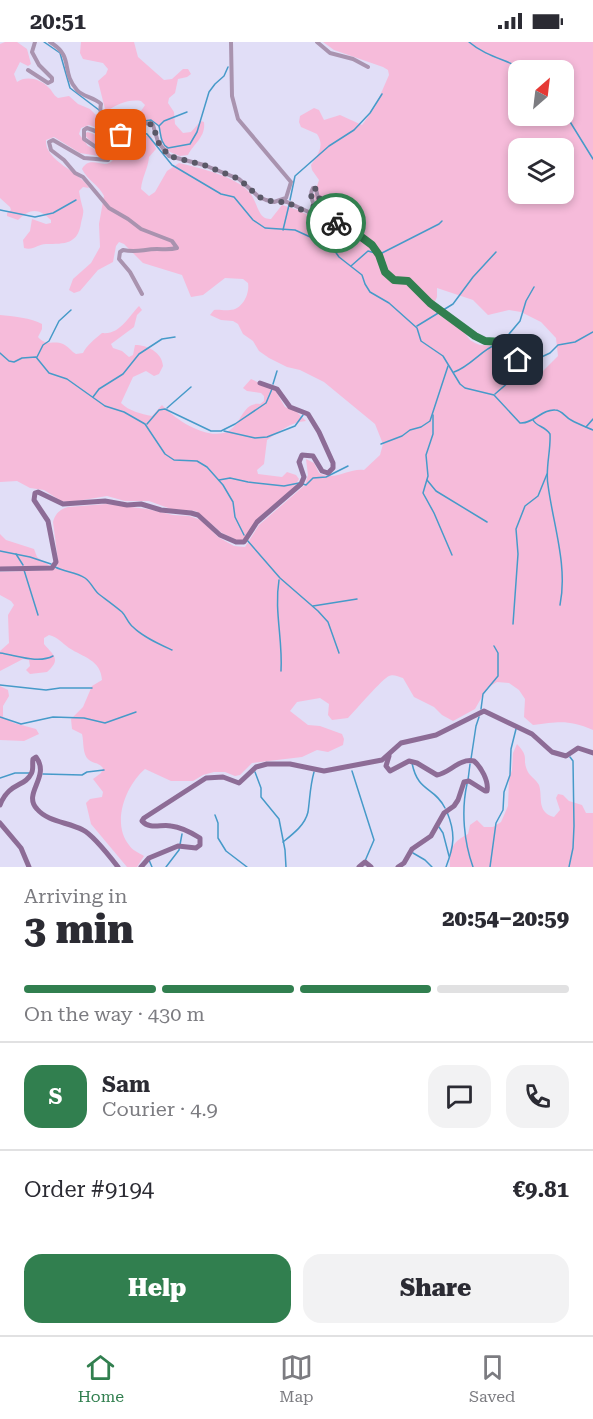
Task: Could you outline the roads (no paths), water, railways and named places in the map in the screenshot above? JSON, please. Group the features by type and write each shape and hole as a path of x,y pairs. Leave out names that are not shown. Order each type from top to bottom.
{"street":[{"path":"28,70 48,83 52,81 32,52 35,42"},
{"path":"50,42 61,49 65,55 68,76 78,92 100,102 101,116 109,129 121,135"},
{"path":"121,135 146,123 153,125 158,142 169,156 204,165 239,179 259,197 274,202 286,198 291,182 238,118 232,96 231,42"},
{"path":"317,42 330,53 353,59 368,67"},
{"path":"121,135 122,140 114,143 95,130 87,128 84,130 84,139 109,156 108,160 84,158 53,140 48,146 75,173 84,177 116,214 128,219 141,229 176,244 177,248 174,249 154,249 142,252 123,250 120,252 118,259 130,272 142,294"},
{"path":"280,201 313,214 315,207 311,192 313,188 316,189 318,198 330,219 361,236 372,245 379,255 385,272 394,280 408,281 430,303 475,336 485,341 503,342 509,360 514,362 519,356 517,340"},
{"path":"0,569 52,568 57,562 48,521 34,500 38,492 63,504 105,501 127,505 141,504 161,510 191,513 198,515 220,535 236,542 244,542 257,522 301,484 304,477 299,462 302,455 313,456 322,471 328,472 333,468 333,463 319,432 308,414 290,407 277,389 260,382"},
{"path":"141,867 149,858 178,846 196,848 200,845 201,839 195,835 169,825 146,825 142,819 206,777 223,777 238,783 256,767 267,764 290,764 324,771 382,760 401,743 436,735 484,711 532,734 557,755 566,756 579,748 593,753"},
{"path":"389,756 386,768 390,771 409,761 437,775 465,761 474,761 480,768 488,787 485,791 469,781 464,782 458,800 444,813 431,836 412,849 404,863 398,867"},
{"path":"0,805 10,788 30,777 33,759 36,758 40,775 32,799 37,810 49,818 87,832 118,867"},
{"path":"1,824 21,848 29,867"},
{"path":"359,867 365,862 371,867"}],"waterway":[{"path":"44,42 60,53 70,88 99,110"},
{"path":"469,42 482,51 508,62"},
{"path":"121,133 137,122 151,120 159,126 162,141 168,148 190,144 197,132 209,92 224,76 228,67"},
{"path":"290,200 295,176 329,146 354,130 370,113 382,94"},
{"path":"159,126 164,121 187,112"},
{"path":"573,126 593,159"},
{"path":"126,134 139,132 147,134 172,165 221,194 234,197 253,220 265,228 295,230 332,247 339,257 362,275 370,292 389,303 417,328 421,341 443,356 460,384 465,388 494,395 520,423 555,410 593,430"},
{"path":"0,210 35,217 53,213 76,200"},
{"path":"283,230 289,205"},
{"path":"380,254 442,221"},
{"path":"351,266 368,251 375,253"},
{"path":"417,326 453,304 496,252"},
{"path":"504,340 520,321 526,301 534,287"},
{"path":"37,357 43,345 49,341 59,321 71,310"},
{"path":"495,394 533,361 550,353 558,345 575,342 593,332"},
{"path":"93,397 99,389 123,374 139,354 162,339 175,337"},
{"path":"454,372 497,344"},
{"path":"0,353 9,361 14,362 22,358 36,357 49,373 67,379 105,406 124,412 145,424 165,454 174,460 197,461 207,467 223,485 233,502 235,517 244,535"},
{"path":"381,444 430,421 448,366"},
{"path":"273,384 277,371"},
{"path":"167,408 191,387"},
{"path":"147,424 159,410 165,409 211,431 221,431 266,403 272,389"},
{"path":"224,431 255,438 267,437 295,426 303,415"},
{"path":"433,415 433,434 426,455 428,476 423,493 452,555"},
{"path":"586,427 593,419"},
{"path":"533,420 550,434 547,479 561,560 560,605"},
{"path":"303,484 306,485 313,478 326,477 348,466"},
{"path":"513,624 518,554 516,529 525,506 538,496 547,474"},
{"path":"219,480 230,478 284,486 299,483"},
{"path":"427,480 436,491 487,522"},
{"path":"247,540 280,578 328,622 339,653"},
{"path":"0,551 51,564"},
{"path":"16,554 23,565"},
{"path":"55,567 85,578 98,593 122,612 137,631 172,650"},
{"path":"24,570 38,615"},
{"path":"279,580 277,603 281,671"},
{"path":"313,606 357,599"},
{"path":"481,709 483,694 498,676 498,653 494,646"},
{"path":"0,653 34,659 53,656"},
{"path":"0,685 46,690 92,688"},
{"path":"0,717 21,724 53,717 84,718 105,723 136,712"},
{"path":"471,759 479,717"},
{"path":"490,867 496,823 503,810 504,792 510,775 511,749 516,729"},
{"path":"569,867 574,826 573,761 570,757"},
{"path":"412,763 418,780 441,801 445,808"},
{"path":"468,780 470,764"},
{"path":"43,774 82,775 87,772 104,770"},
{"path":"352,771 374,840 365,861"},
{"path":"255,772 261,788 261,797 279,819 286,867"},
{"path":"283,842 298,829 306,817 314,772"},
{"path":"0,778 15,773 29,773"},
{"path":"467,784 464,826 473,867"},
{"path":"446,867 453,840 447,812"},
{"path":"215,815 218,823 218,838 226,851 247,867"},
{"path":"439,827 443,833 449,856"},
{"path":"166,867 179,850 182,834"},
{"path":"413,853 432,867"},
{"path":"149,860 152,867"}]}
